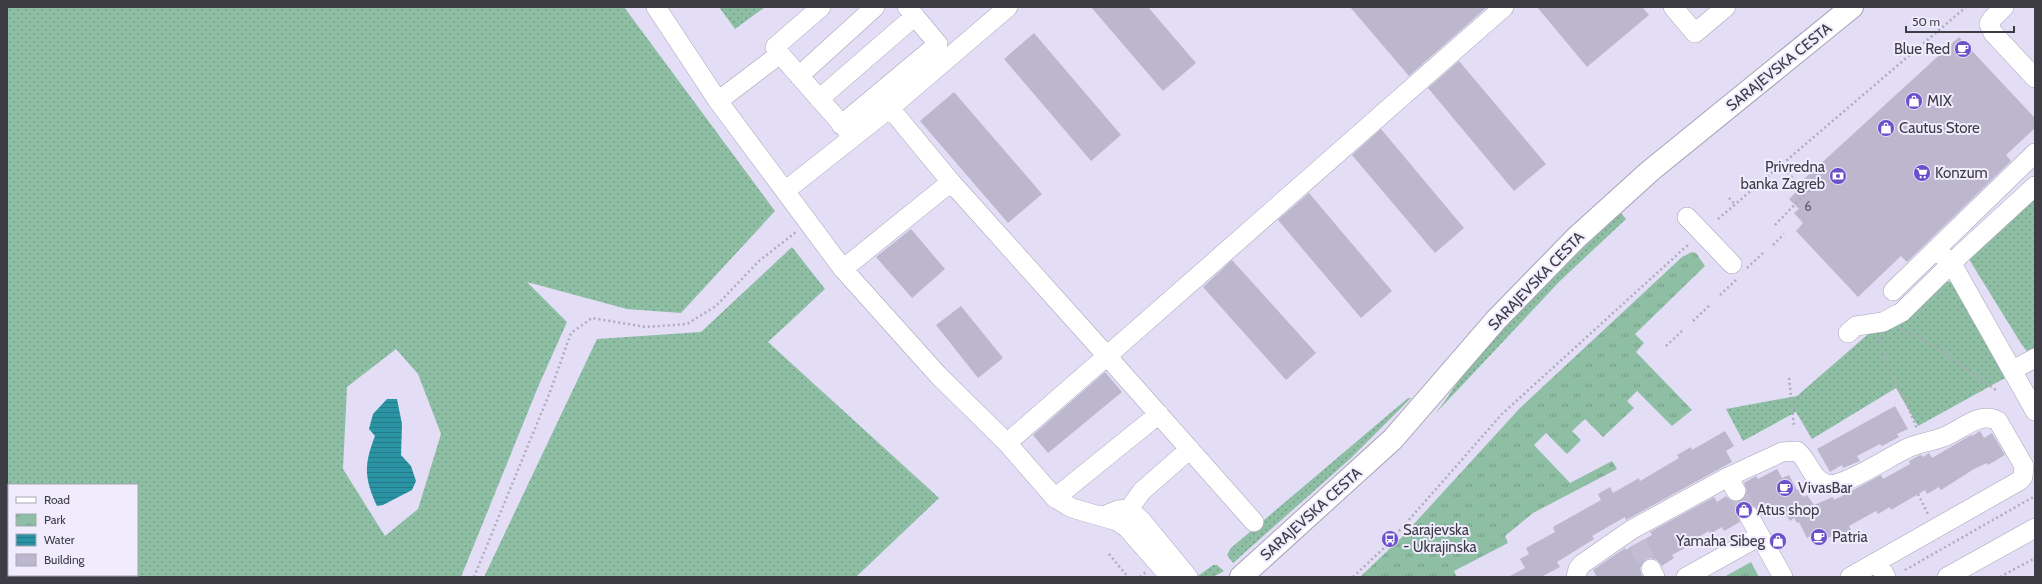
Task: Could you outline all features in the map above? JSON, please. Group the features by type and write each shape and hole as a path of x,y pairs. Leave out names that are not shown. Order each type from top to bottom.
{"main road":[{"name":"SARAJEVSKA CESTA","path":"1241,577 1393,439 1496,320 1576,238 1650,171 1852,7"}],"street":[{"path":"656,7 718,101 843,269 938,375 1007,443 1055,498 1072,508 1103,516 1117,521 1128,528 1170,577"},
{"path":"821,7 775,46 780,54 847,131"},
{"path":"799,76 875,7"},
{"path":"847,131 890,108 1008,7"},
{"path":"1007,443 1504,7"},
{"path":"1673,7 1695,33 1726,7"},
{"path":"2004,7 1992,19 1990,24 1993,32 2010,53 2035,78"},
{"path":"785,191 938,44 911,12 819,99"},
{"path":"718,101 780,54"},
{"path":"890,108 951,182 1254,522"},
{"path":"1893,291 2035,153"},
{"path":"843,269 951,182"},
{"path":"1848,333 1856,326 1885,322 1902,312 2035,186"},
{"path":"1687,217 1738,271"},
{"path":"1936,249 1952,264 2035,411"},
{"path":"2013,370 2035,358"},
{"path":"1055,498 1159,414"},
{"path":"1576,577 1578,569 1582,564 1732,484 1775,455 1790,450 1797,451 1802,455 1821,482 1836,484 1856,476 1883,460 1912,446 1947,436 1979,419 1992,418 1998,421 2023,462 2025,470 2023,477 2011,487 1881,570 1850,577"},
{"path":"1129,510 1142,490 1190,449"},
{"path":"1103,516 1118,510 1129,510 1142,521 1188,577"},
{"path":"1749,516 1782,577"},
{"path":"1947,577 2035,528"},
{"path":"1686,577 1760,536"}],"path":[{"path":"1718,219 1966,7"},
{"path":"1781,165 1806,193"},
{"path":"1775,225 1812,188"},
{"path":"1729,198 1735,204"},
{"path":"474,577 550,392 571,333 592,318 646,328 687,324 716,306 759,261 808,222"},
{"path":"1773,245 1784,234"},
{"path":"1353,577 1385,547 1502,414 1691,243"},
{"path":"1720,295 1738,271 1763,253"},
{"path":"1693,321 1710,305"},
{"path":"1900,329 1938,349 1997,391"},
{"path":"1666,346 1682,331"},
{"path":"1877,334 1890,372 1906,402 1918,431"},
{"path":"1789,378 1794,426"},
{"path":"1918,494 1931,520"},
{"path":"1905,570 2035,496"},
{"path":"1109,554 1128,577"},
{"path":"2000,577 2035,558"}],"green space":[{"path":"7,7 624,7 775,211 681,313 627,309 527,282 567,322 538,387 461,577 7,577","holes":["396,349 418,374 441,434 418,509 385,536 343,469 347,387"]},
{"path":"719,7 765,7 735,29"},
{"path":"2035,193 2035,352 2030,355 2022,345 1967,256"},
{"path":"1620,212 1626,219 1560,281 1435,414 1469,367 1504,327"},
{"path":"792,247 825,289 768,342 939,498 856,577 484,577 597,339 701,332"},
{"path":"1692,252 1696,253 1705,266 1635,334 1644,343 1636,352 1692,410 1672,426 1637,391 1627,401 1634,408 1603,437 1585,419 1572,431 1581,440 1567,454 1546,433 1534,445 1570,483 1612,461 1617,469 1533,513 1505,536 1508,543 1454,571 1457,577 1360,577 1402,537 1520,408 1682,257"},
{"path":"1943,281 1953,282 2005,378 1918,426 1896,388 1812,439 1796,412 1743,441 1726,409 1797,396 1874,329 1892,328"},
{"path":"1408,398 1411,398 1351,458 1233,563 1227,555 1231,548"},
{"path":"1751,562 1759,577 1724,577"},
{"path":"1213,565 1217,565 1224,571 1213,577 1198,576"}],"water":[{"path":"387,399 397,399 402,424 401,455 411,466 416,481 412,490 383,505 377,506 370,487 367,471 367,463 375,436 369,429 373,414"}],"building":[{"path":"1091,7 1148,7 1196,63 1163,91"},
{"path":"1350,7 1487,7 1409,76"},
{"path":"1537,7 1642,7 1649,15 1587,67"},
{"path":"1034,33 1121,135 1091,161 1004,59"},
{"path":"1959,37 2035,118 2035,128 2006,155 2011,161 1907,262 1901,256 1858,297 1796,231 1803,223 1794,213 1799,209 1789,199 1806,182 1804,179"},
{"path":"1459,61 1546,164 1514,191 1428,88"},
{"path":"954,92 1042,194 1008,223 920,121"},
{"path":"1381,129 1464,228 1435,253 1352,155"},
{"path":"1309,193 1392,291 1361,318 1278,220"},
{"path":"911,229 945,269 912,298 876,257"},
{"path":"1232,260 1316,353 1286,380 1203,287"},
{"path":"961,306 1003,358 978,378 936,325"},
{"path":"1105,372 1122,392 1048,453 1033,435"},
{"path":"1895,406 1908,429 1897,434 1899,437 1882,446 1880,444 1857,456 1860,461 1843,468 1842,465 1830,472 1817,449"},
{"path":"1725,431 1734,446 1726,451 1732,462 1626,520 1625,517 1592,536 1594,539 1557,562 1560,567 1541,577 1508,577 1525,568 1520,559 1529,554 1526,548 1555,532 1553,527 1601,500 1598,494 1610,487 1613,493 1639,478 1640,481 1679,458 1677,455 1691,447 1692,450"},
{"path":"1980,431 1984,438 1992,433 2005,455 1988,465 1987,463 1974,469 1941,490 1939,487 1927,494 1925,490 1891,510 1890,507 1878,514 1876,511 1849,526 1851,530 1840,536 1839,532 1817,544 1812,535 1807,538 1799,522 1797,523 1794,518 1790,521 1782,508 1776,512 1774,509 1762,516 1755,507 1749,505 1743,507 1739,511 1738,516 1740,522 1724,531 1722,527 1710,534 1709,531 1683,546 1685,548 1672,555 1674,558 1662,566 1657,560 1651,558 1646,559 1640,568 1641,577 1597,577 1593,570 1625,548 1626,550 1652,535 1650,532 1714,497 1717,502 1726,496 1731,501 1741,501 1745,497 1747,491 1744,483 1756,476 1758,479 1777,469 1782,478 1789,475 1797,490 1799,489 1803,497 1807,495 1814,505 1833,497 1834,500 1881,475 1883,479 1910,464 1909,461 1918,456 1921,455 1923,457 1929,453 1932,458"}],"tunnel":[{"path":"1736,491 1749,516"},
{"path":"1637,543 1651,569"}],"place":[{"name":"Blue Red","path":"1963,49"},
{"name":"MIX","path":"1914,101"},
{"name":"Cautus Store","path":"1886,128"},
{"name":"Konzum","path":"1922,173"},
{"name":"Privredna banka Zagreb","path":"1838,176"},
{"name":"VivasBar","path":"1785,488"},
{"name":"Atus shop","path":"1744,510"},
{"name":"Patria","path":"1819,537"},
{"name":"Sarajevska - Ukrajinska","path":"1390,539"},
{"name":"Yamaha Sibeg","path":"1778,541"}]}
